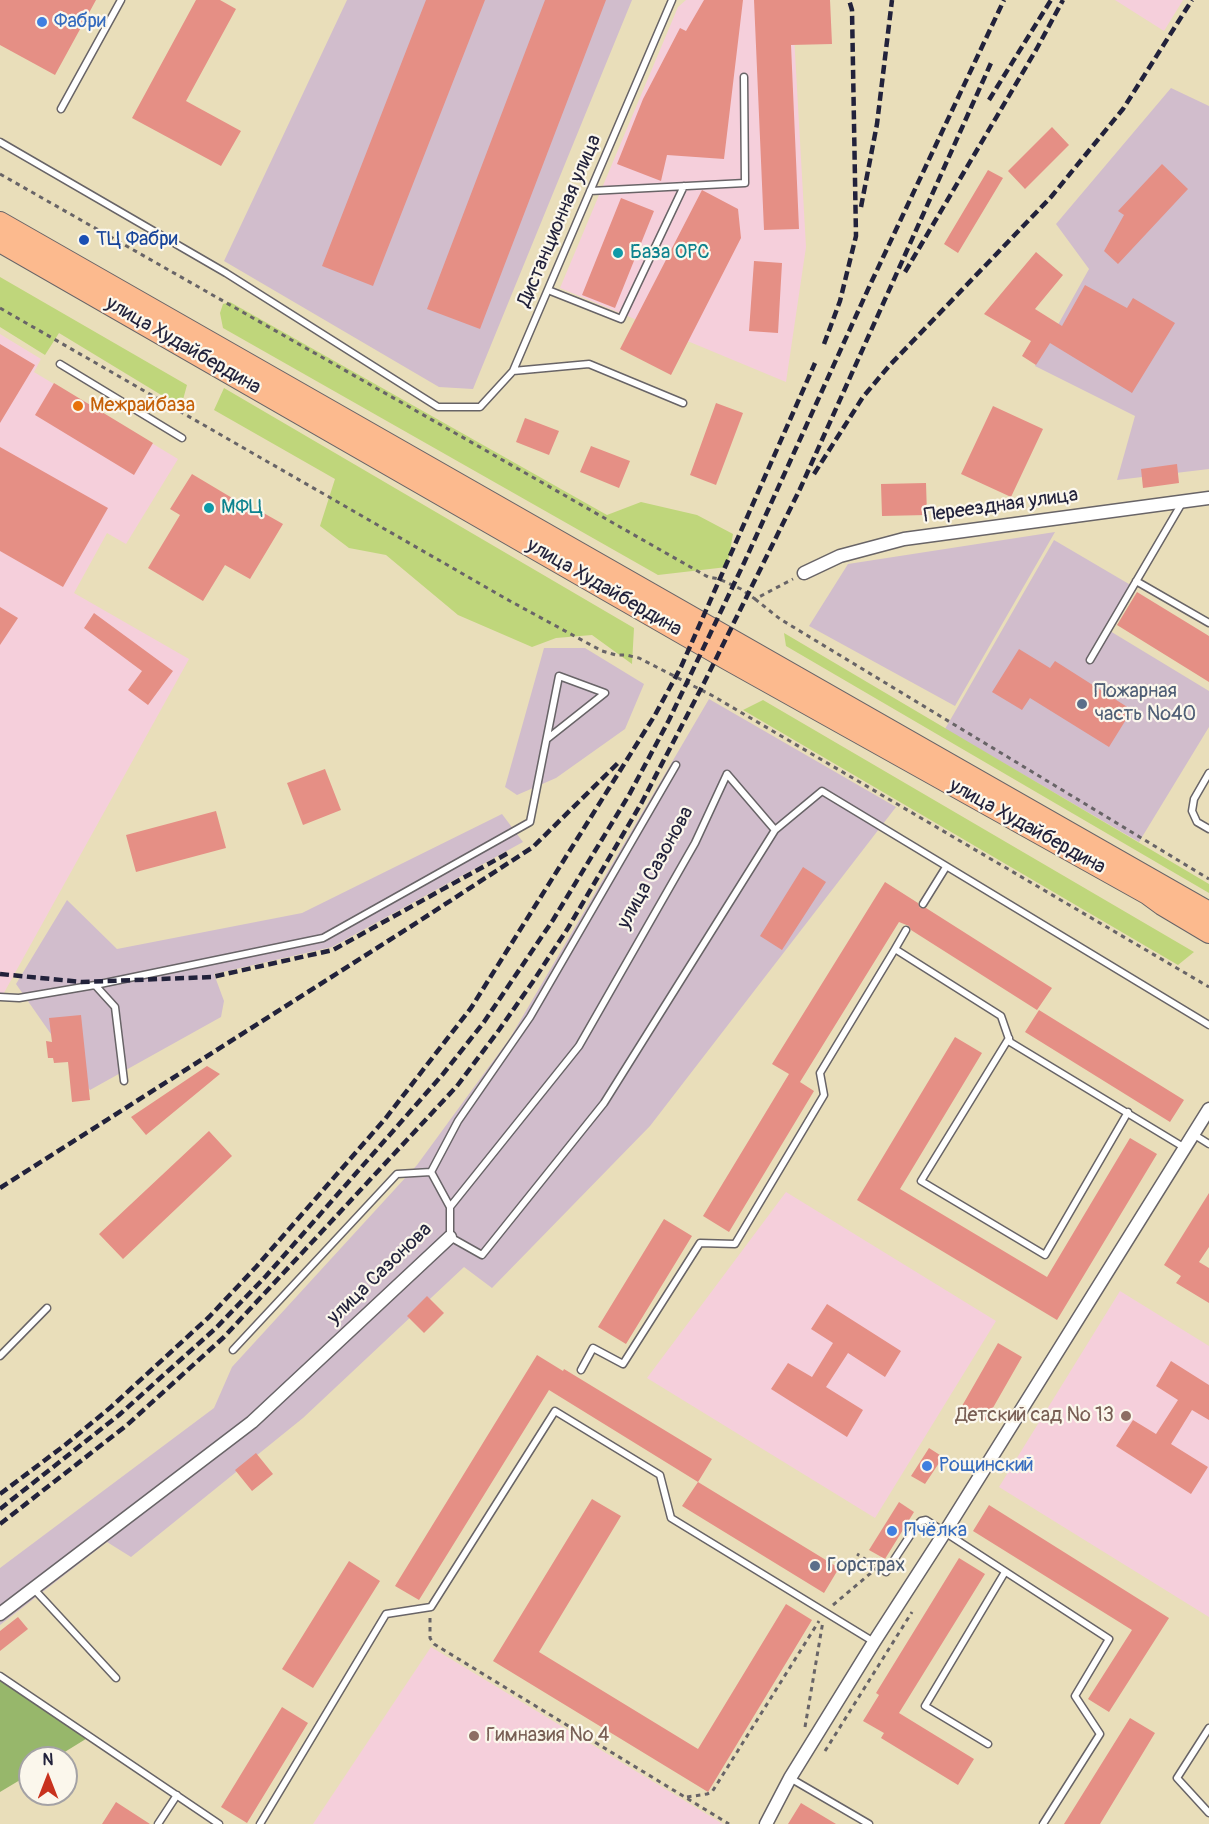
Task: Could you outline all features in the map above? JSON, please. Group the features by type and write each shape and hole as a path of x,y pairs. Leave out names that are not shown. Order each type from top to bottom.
{"main road":[{"name":"улица Худайбердина","path":"0,222 1209,912"},
{"name":"улица Худайбердина","path":"0,242 718,654 1147,894 1209,933"},
{"path":"1147,894 1164,901 1209,927"}],"street":[{"name":"Переездная улица","path":"804,573 840,556 904,539 1209,498"},
{"path":"766,1824 790,1778 874,1642 1209,1108"},
{"name":"улица Сазонова","path":"0,1614 252,1422 450,1237"}],"lane":[{"path":"61,109 121,0"},
{"name":"Дистанционная улица","path":"0,142 226,273 438,407 480,407 513,371 672,0"},
{"path":"590,191 745,183 744,77"},
{"path":"548,290 621,319 684,186"},
{"path":"60,364 182,438"},
{"path":"513,371 589,364 683,403"},
{"path":"1090,660 1184,501"},
{"path":"1136,581 1209,623"},
{"path":"0,997 19,998 95,986 323,938 530,822 559,676 604,693 547,739"},
{"path":"431,1172 458,1121 530,1017 676,765"},
{"path":"1209,773 1194,799 1192,811 1197,822 1209,829"},
{"name":"улица Сазонова","path":"450,1237 450,1207 579,1046 695,843 727,774 775,830"},
{"path":"450,1237 482,1256 604,1103 775,830 822,791 1209,1025"},
{"path":"923,904 946,867"},
{"path":"581,1370 593,1348 623,1364 700,1243 735,1244 824,1095 820,1072 906,930"},
{"path":"895,949 1001,1016 1010,1042 1185,1148"},
{"path":"95,986 115,1006 124,1081"},
{"path":"1009,1038 921,1181 1045,1255 1128,1112"},
{"path":"1193,1134 1209,1144"},
{"path":"431,1172 450,1207"},
{"path":"233,1350 397,1174 431,1172"},
{"path":"0,1356 47,1308"},
{"path":"260,1824 386,1614 431,1607 555,1411 660,1475 671,1518 874,1642"},
{"path":"886,1572 921,1521 926,1521 1109,1640 1075,1696 1100,1734 1043,1824"},
{"path":"988,1744 925,1706 1005,1572"},
{"path":"32,1588 116,1678"},
{"path":"0,1676 219,1824"},
{"path":"1209,1728 1178,1778 1209,1813"},
{"path":"790,1778 869,1824"},
{"path":"158,1824 177,1795"}],"path":[{"path":"0,174 708,577 719,579 741,589 780,619 1209,879"},
{"path":"0,308 510,601 602,651 616,656 626,655 639,658 713,696 1209,987"},
{"path":"755,599 804,573"},
{"path":"685,1797 712,1792 825,1611 878,1567 857,1554"},
{"path":"431,1607 429,1630 434,1644 729,1824"},
{"path":"822,1756 914,1609"},
{"path":"804,1729 825,1611"}],"shaded area":[{"path":"347,0 632,0 473,389 439,387 224,261"},
{"path":"686,0 792,0 806,247 786,382 560,288 678,7"},
{"path":"1115,0 1183,0 1164,31"},
{"path":"1171,88 1209,106 1209,469 1117,480 1135,416 1035,366 1089,269 1056,224"},
{"path":"0,334 41,359 34,372 178,459 126,544 107,533 74,593 189,659 0,1000"},
{"path":"1055,532 955,706 809,626 848,564"},
{"path":"1054,540 1134,587 1110,631 1209,691 1209,727 1139,842 945,729"},
{"path":"544,648 585,648 644,684 625,729 556,778 517,795 505,787"},
{"path":"709,699 896,807 650,1126 492,1288 464,1267 303,1418 131,1557 107,1542 0,1625 0,1568 214,1408 232,1367 417,1165 510,1038"},
{"path":"502,814 523,842 332,947 214,974 224,1001 221,1017 90,1090 16,984 67,900 117,949 302,913"},
{"path":"786,1192 996,1321 875,1518 647,1378"},
{"name":"Детский сад № 13","path":"1120,1291 1209,1346 1209,1617 999,1487"},
{"name":"Гимназия № 4","path":"431,1647 723,1824 313,1824"}],"green space":[{"path":"0,277 187,385 181,407 59,333 45,355 0,327"},
{"path":"230,302 607,515 641,502 697,515 733,534 727,567 658,575 223,328 220,313 223,304"},
{"path":"224,388 634,628 632,664 592,635 556,638 532,647 458,615 386,555 349,548 320,526 335,479 214,410"},
{"path":"784,633 1209,884 1209,893 786,646"},
{"path":"763,700 1194,952 1178,965 743,710"},
{"path":"0,1676 89,1737 74,1746 18,1746 18,1781 0,1792"}],"building":[{"name":"Фабри","path":"0,0 96,0 55,75 0,45"},
{"path":"196,0 220,0 236,9 186,101 241,131 221,166 132,118"},
{"path":"426,0 485,0 373,286 322,266"},
{"path":"545,0 606,0 480,329 427,309"},
{"path":"704,0 743,0 724,159 667,155 661,181 617,164 643,99 680,28 686,31"},
{"path":"754,0 830,0 832,44 791,45 799,229 764,230"},
{"path":"1052,127 1069,145 1025,189 1008,171"},
{"path":"1162,164 1188,189 1118,264 1104,251 1124,215 1118,211"},
{"path":"988,170 1003,178 958,253 944,244"},
{"path":"702,190 738,209 741,238 671,375 620,349"},
{"name":"База ОРС","path":"621,198 654,211 615,308 582,295"},
{"path":"1036,252 1063,275 1035,309 1062,326 1085,285 1127,308 1133,298 1175,323 1132,393 1050,343 1036,365 1022,356 1031,341 984,314"},
{"path":"754,261 782,263 778,333 749,331"},
{"path":"0,344 35,365 0,423"},
{"path":"54,383 153,443 134,475 35,415"},
{"path":"716,403 743,413 716,485 690,475"},
{"path":"993,406 1043,429 1011,497 961,474"},
{"path":"525,418 559,431 549,455 516,442"},
{"path":"591,446 630,461 619,488 580,472"},
{"path":"0,447 108,508 63,587 0,551"},
{"path":"1177,464 1179,483 1143,488 1141,469"},
{"path":"192,474 259,514 260,511 283,524 250,579 225,565 203,601 148,568 180,515 170,509"},
{"path":"926,483 927,515 882,516 881,484"},
{"path":"1137,592 1209,636 1209,682 1117,625"},
{"path":"0,607 18,618 0,645"},
{"path":"94,613 173,671 148,705 128,690 142,671 84,628"},
{"name":"Пожарная часть №40","path":"1019,649 1050,668 1055,661 1132,710 1109,747 1030,698 1022,710 992,692"},
{"path":"325,769 341,810 303,825 287,783"},
{"path":"216,811 226,848 136,872 126,835"},
{"path":"803,867 826,882 782,950 760,936"},
{"path":"885,882 918,903 920,908 926,908 1052,988 1037,1010 911,930 909,926 899,922 800,1082 814,1091 729,1232 703,1216 789,1074 772,1064"},
{"path":"1039,1010 1184,1100 1170,1122 1025,1032"},
{"path":"81,1015 90,1100 72,1102 68,1062 54,1063 53,1058 48,1058 46,1041 52,1042 49,1018"},
{"path":"955,1037 982,1053 900,1189 1047,1277 1130,1138 1157,1154 1057,1320 857,1200"},
{"path":"207,1066 220,1074 146,1135 131,1117"},
{"path":"209,1131 232,1156 123,1259 99,1234"},
{"path":"1209,1193 1209,1247 1199,1262 1209,1268 1209,1303 1176,1283 1181,1276 1164,1265"},
{"path":"664,1219 692,1236 626,1344 598,1327"},
{"path":"427,1296 444,1313 424,1333 407,1316"},
{"path":"827,1304 901,1351 885,1377 848,1353 826,1387 863,1410 847,1437 771,1389 788,1363 812,1377 833,1343 811,1329"},
{"path":"998,1343 1022,1357 986,1420 962,1406"},
{"path":"537,1355 712,1459 698,1482 549,1390 419,1600 395,1586"},
{"path":"1171,1361 1209,1385 1209,1420 1192,1410 1171,1444 1208,1467 1191,1494 1116,1446 1133,1420 1156,1434 1178,1400 1156,1386"},
{"path":"929,1448 943,1457 925,1484 911,1476"},
{"path":"256,1453 273,1474 252,1491 235,1470"},
{"path":"698,1482 839,1568 824,1593 682,1506"},
{"path":"592,1499 621,1516 539,1652 698,1749 786,1604 812,1620 708,1792 493,1661"},
{"path":"899,1502 914,1512 885,1559 869,1550"},
{"path":"989,1505 1169,1618 1109,1712 1088,1699 1132,1630 973,1531"},
{"path":"959,1558 985,1574 899,1713 974,1759 958,1785 881,1738 884,1733 863,1721 879,1695 876,1693"},
{"path":"349,1561 380,1581 313,1688 282,1669"},
{"path":"18,1617 28,1629 0,1651 0,1631"},
{"path":"282,1707 308,1723 247,1823 221,1807"},
{"path":"1130,1718 1155,1733 1100,1824 1064,1824"},
{"path":"116,1802 150,1824 102,1824"},
{"path":"801,1803 836,1824 788,1824"}],"railway":[{"path":"824,344 840,301 856,236 852,10 849,0"},
{"path":"861,207 877,124 892,0"},
{"path":"0,1509 119,1415 216,1328 266,1276 443,1074 484,1022 553,920 629,795 669,720 1004,0"},
{"path":"989,100 1051,0"},
{"path":"905,272 1063,0"},
{"path":"814,474 863,397 889,366 1051,197 1123,109 1192,0"},
{"path":"0,1524 127,1425 224,1337 457,1086 532,983 568,928 642,802 704,683 800,489 991,63"},
{"path":"0,1494 111,1407 209,1317 256,1267 385,1119 471,1008 655,715 681,667 815,363"},
{"path":"0,1188 533,847 620,761"},
{"path":"0,974 82,982 212,977 333,950 510,852"}],"place":[{"name":"Фабри","path":"42,22"},
{"name":"ТЦ Фабри","path":"84,240"},
{"name":"База ОРС","path":"618,253"},
{"name":"Межрайбаза","path":"78,406"},
{"name":"МФЦ","path":"209,508"},
{"name":"Пожарная часть №40","path":"1082,704"},
{"name":"Детский сад № 13","path":"1126,1416"},
{"name":"Рощинский","path":"927,1466"},
{"name":"Пчёлка","path":"892,1531"},
{"name":"Горстрах","path":"815,1566"},
{"name":"Гимназия № 4","path":"474,1736"}]}
